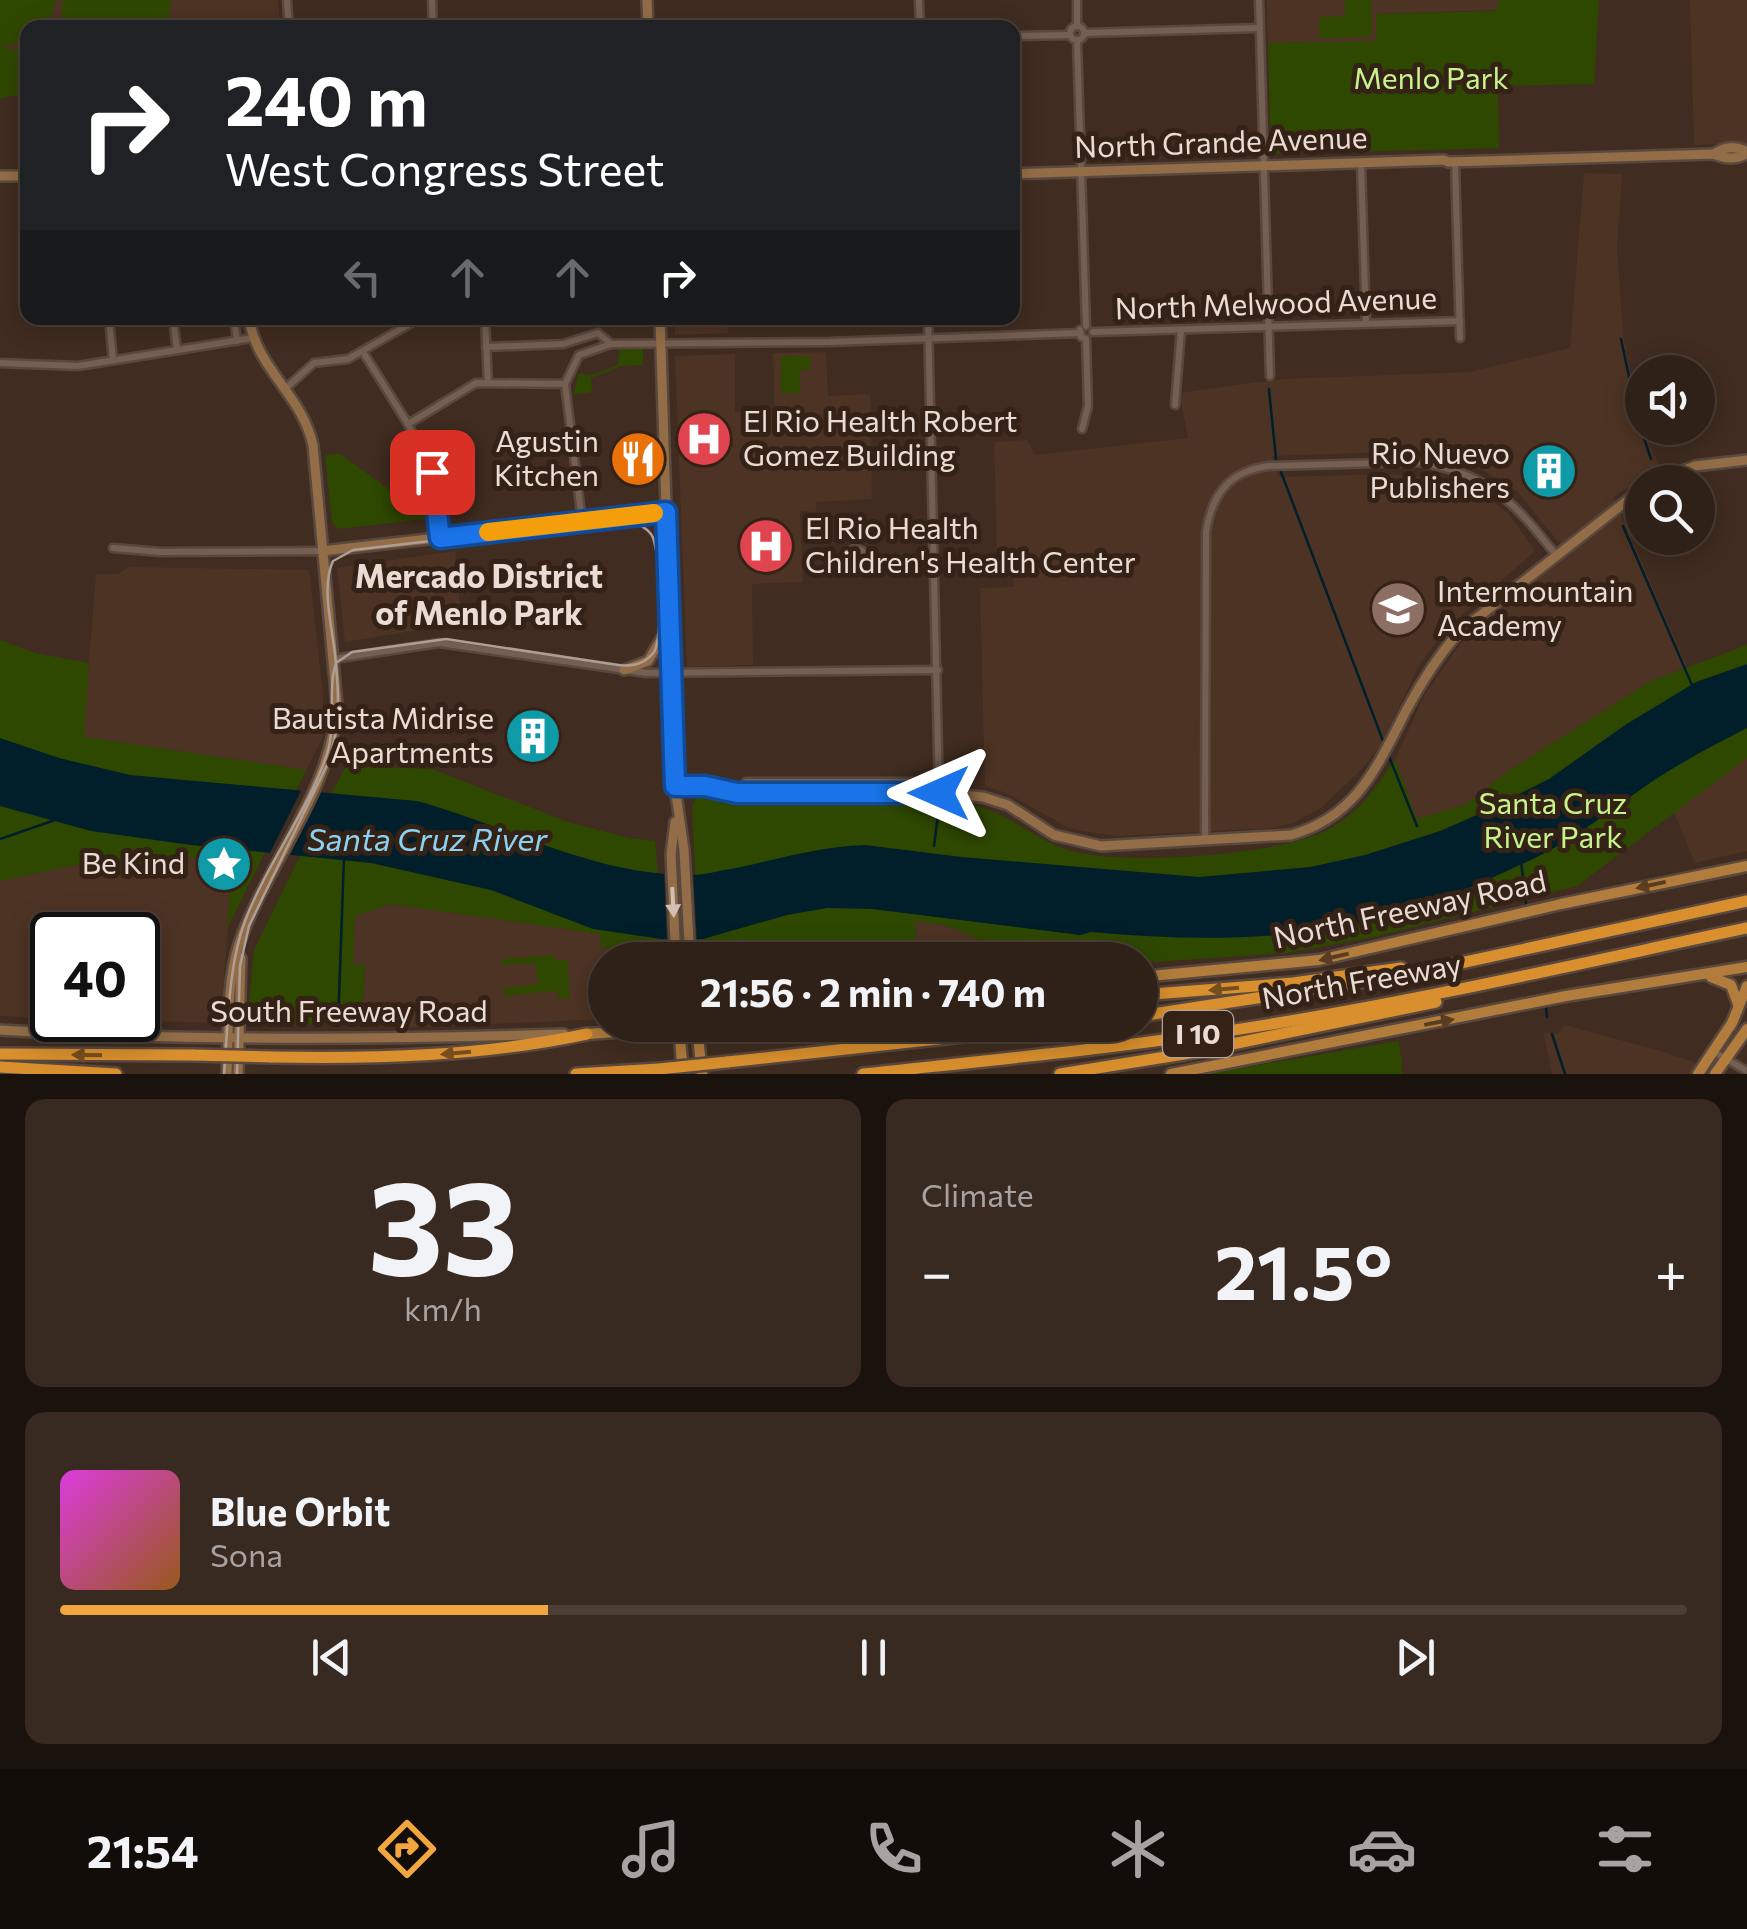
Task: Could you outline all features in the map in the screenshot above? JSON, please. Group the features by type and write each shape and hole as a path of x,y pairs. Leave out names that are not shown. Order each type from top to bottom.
{"highway":[{"name":"North Freeway","path":"1158,1013 1387,978 1742,902"},
{"name":"North Freeway","path":"862,1074 1088,1050 1274,1024 1532,976 1747,928"},
{"path":"1158,994 1293,983 1529,950"},
{"path":"1060,1074 1104,1069 1390,1013 1532,976"},
{"path":"0,1054 368,1058 465,1053 587,1034"},
{"path":"576,1074 911,1042"},
{"path":"0,1066 116,1074"}],"main road":[{"name":"North Freeway Road","path":"1158,975 1320,960 1747,866"},
{"path":"1171,1074 1566,996 1747,967"},
{"path":"1696,976 1718,978 1731,985 1737,995 1736,1015"},
{"path":"1698,1074 1736,1015 1747,986"},
{"path":"1715,1074 1747,1029"},
{"path":"680,1042 683,1074"},
{"path":"699,1042 702,1074"}],"street":[{"path":"1076,0 1090,329 1083,336 1088,406 1082,429"},
{"path":"1258,0 1270,376"},
{"path":"1020,36 1259,28"},
{"name":"North Grande Avenue","path":"1020,174 1714,154 1721,148 1741,148 1747,153"},
{"path":"1452,162 1460,338"},
{"path":"1361,164 1366,324"},
{"name":"North Melwood Avenue","path":"1090,329 1460,321"},
{"path":"110,325 113,360"},
{"path":"173,325 177,350"},
{"path":"235,325 237,341"},
{"path":"227,1074 246,926 318,779 330,751 336,719 313,444 308,422 269,370 252,338 250,325"},
{"path":"286,388 314,363 348,359 408,325"},
{"path":"485,325 488,383"},
{"path":"660,325 676,814 684,860 688,942"},
{"path":"928,325 939,788"},
{"path":"1175,404 1181,330"},
{"name":"North Melwood Avenue","path":"486,347 563,344 588,334 598,334 611,344 1083,336"},
{"path":"0,363 78,366 252,338"},
{"path":"582,521 565,384 579,355 611,344"},
{"path":"363,352 408,424 431,471 440,538"},
{"path":"408,424 476,383 565,384"},
{"path":"1704,465 1747,460"},
{"path":"1205,842 1206,532 1216,495 1231,478 1249,468 1269,466 1419,462 1441,466 1483,480 1523,514 1556,555"},
{"path":"675,786 746,793 939,788 1008,805 1054,835 1076,842 1132,846 1290,836 1332,818 1358,794 1377,768 1436,658 1459,632 1625,502"},
{"path":"112,548 161,552 322,551 666,512"},
{"path":"866,559 935,559"},
{"path":"624,670 648,662 670,624"},
{"path":"333,659 440,643 624,670 672,673 938,670"},
{"path":"675,942 671,860 676,814"},
{"name":"South Freeway Road","path":"0,1030 399,1040 587,1034"},
{"path":"234,1037 238,1074"},
{"path":"1714,1052 1747,1071"}],"shaded area":[{"path":"0,0 278,0 280,20 20,20 20,96 0,96"},
{"path":"1267,0 1498,0 1498,10 1376,14 1377,41 1268,43"},
{"path":"1690,0 1747,0 1747,143 1694,145"},
{"path":"1584,173 1622,174 1617,248 1627,355 1625,445 1650,445 1659,465 1625,465 1625,490 1613,497 1625,525 1625,555 1638,555 1687,667 1651,681 1504,774 1467,804 1417,820 1395,759 1424,696 1461,643 1479,625 1569,555 1517,491 1473,464 1449,455 1420,451 1272,456 1279,477 1389,474 1453,481 1478,491 1509,514 1535,551 1445,630 1420,664 1380,746 1364,767 1321,808 1293,823 1273,828 1117,836 1069,828 1006,793 985,786 980,588 1014,587 1013,553 997,553 994,442 1027,440 1035,455 1188,438 1179,393 1282,379 1469,372 1570,348"},
{"path":"675,325 727,325 728,333 675,335"},
{"path":"826,352 828,396 870,394 872,499 816,502 816,512 800,511 803,582 752,584 753,665 687,667 675,356 735,354 735,412 775,415 773,353"},
{"path":"455,551 462,631 437,627 345,642 337,568"},
{"path":"129,567 309,570 323,693 323,737 306,770 83,737 96,574 118,574"},
{"path":"1744,757 1747,851 1695,863 1674,812"},
{"path":"183,856 233,864 221,1017 216,1023 160,1021 160,912 30,912 30,1017 0,1016 0,881 85,863 150,866"},
{"path":"391,904 601,934 602,942 588,942 588,1020 401,1028 362,1025 365,965 351,965 355,915"},
{"path":"916,921 945,925 986,942 915,942"},
{"path":"1565,1025 1711,1068 1707,1074 1552,1074 1543,1032 1558,1034"}],"green space":[{"path":"0,0 56,0 50,20 20,20 20,44 2,45 13,51 20,48 20,93 0,99"},
{"path":"63,0 171,0 169,18 165,20 64,20"},
{"path":"1345,0 1371,0 1372,32 1367,37 1319,38 1319,17 1345,16"},
{"name":"Menlo Park","path":"1498,0 1599,0 1594,84 1498,86 1499,148 1271,154 1268,43 1376,41 1376,14 1497,11"},
{"path":"643,348 643,365 622,366 591,378 592,392 573,395 579,373 589,376 618,365 619,349"},
{"path":"781,356 810,356 810,370 800,371 800,393 781,393"},
{"path":"340,454 394,493 404,480 420,471 426,519 339,529 332,523 325,455"},
{"path":"0,640 35,653 89,663 84,737 306,770 294,795 324,808 346,766 432,769 568,822 655,841 664,942 601,942 600,934 391,904 355,916 353,964 365,965 362,1025 257,1023 248,1014 254,950 320,815 267,848 227,929 232,864 183,856 150,866 85,863 0,881"},
{"name":"Santa Cruz River Park","path":"1747,645 1747,758 1577,886 1373,937 1286,953 1158,962 1158,942 986,942 945,925 916,921 915,942 699,942 692,808 703,793 730,800 967,804 995,812 1057,846 1095,855 1162,858 1239,852 1304,839 1338,824 1365,799 1395,759 1417,819 1467,804 1504,774 1651,681"},
{"path":"555,955 555,960 567,960 570,998 558,999 557,991 504,996 504,988 538,984 535,963 503,965 502,959"},
{"path":"1399,1041 1403,1074 1205,1074"}],"water":[{"name":"Santa Cruz River","path":"1747,664 1747,728 1667,772 1551,850 1404,913 1348,926 1275,935 1080,935 872,909 827,908 703,939 661,939 593,929 491,890 371,863 91,831 0,806 0,738 59,758 130,775 417,801 586,859 655,873 702,874 816,850 865,845 1199,877 1310,867 1365,855 1440,831 1549,779 1625,725 1696,682"}],"pier":[{"path":"303,787 324,787 288,859 268,857"},
{"path":"664,869 693,870 697,942 667,942"}],"waterway":[{"path":"1621,339 1651,459"},
{"path":"1269,389 1276,459"},
{"path":"1281,472 1385,746"},
{"path":"1623,526 1692,685"},
{"path":"1388,754 1417,826"},
{"path":"934,846 940,799"},
{"path":"0,839 55,820"},
{"path":"338,1026 344,857"},
{"path":"1521,861 1526,904"},
{"path":"1546,1007 1547,1017"},
{"path":"1552,1034 1565,1074"}],"tram line":[{"path":"224,1074 239,939 254,900 309,797 327,754 333,673 336,663 352,652 446,639 618,665 642,662 657,644 660,612 657,556 647,530 631,522 526,530 353,550 333,561 328,594 335,654 336,668 337,682 335,736 328,763 249,926 240,966 237,1074"}],"slow traffic":[{"path":"488,532 654,513"}],"place":[{"name":"El Rio Health Robert Gomez Building","path":"704,439"},
{"name":"Agustin Kitchen","path":"638,459"},
{"name":"Rio Nuevo Publishers","path":"1549,471"},
{"name":"El Rio Health Children's Health Center","path":"766,546"},
{"name":"Intermountain Academy","path":"1398,609"},
{"name":"Bautista Midrise Apartments","path":"533,736"},
{"name":"Be Kind","path":"224,864"}],"district":[{"name":"Mercado District of Menlo Park","path":"479,596"}],"route":[{"path":"432,472 440,538 666,512 675,786 705,786 737,793 939,793"}]}
